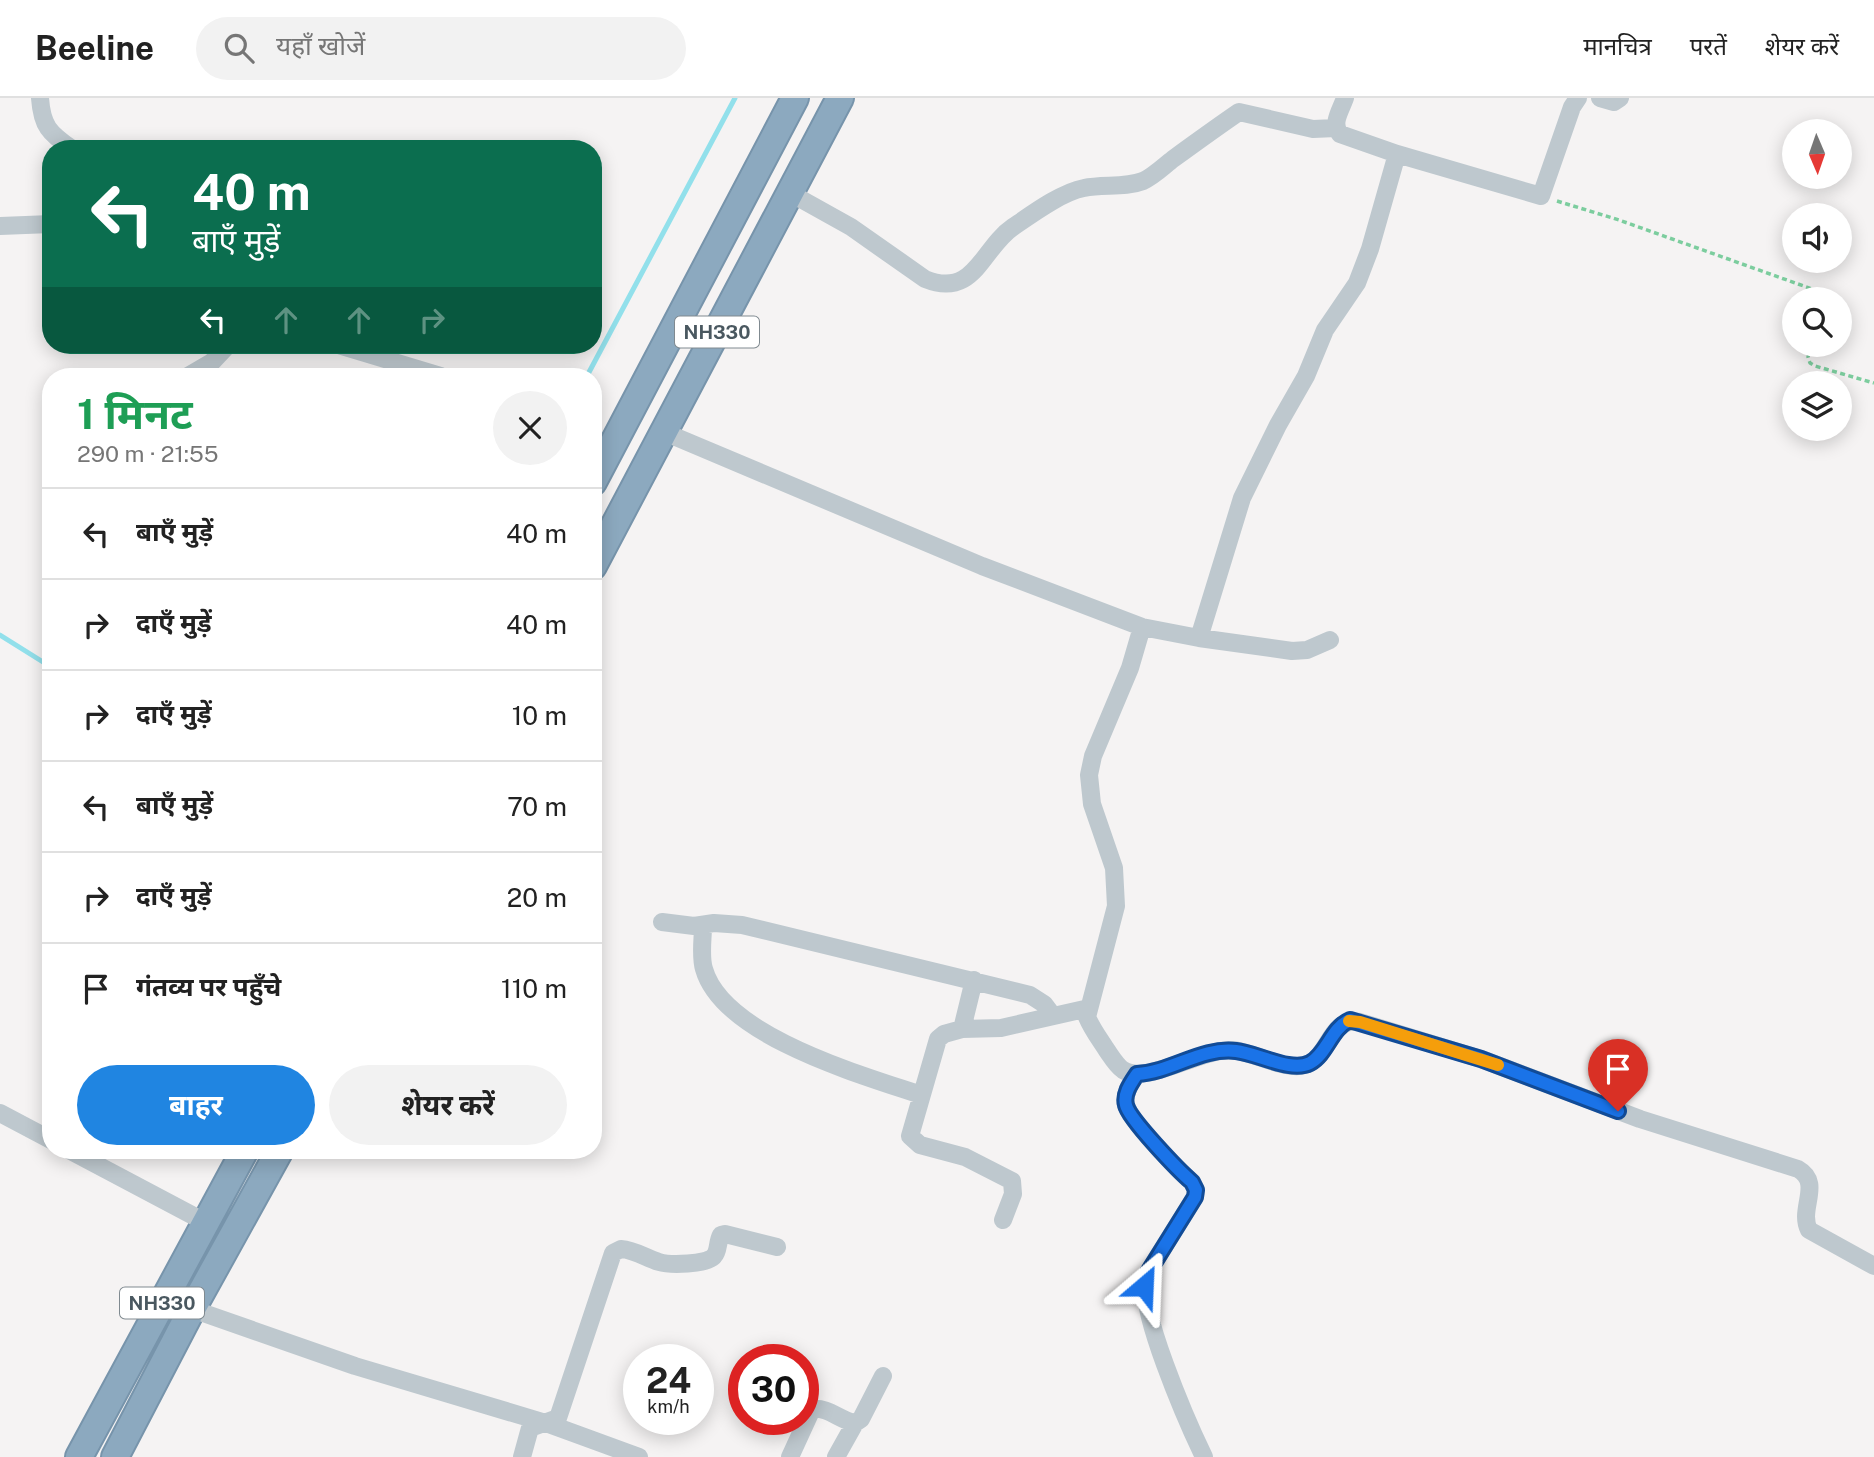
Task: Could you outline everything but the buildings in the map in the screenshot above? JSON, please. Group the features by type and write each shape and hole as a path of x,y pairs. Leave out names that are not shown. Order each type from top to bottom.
{"highway":[{"name":"NH330","path":"602,445 794,98"},
{"name":"NH330","path":"602,549 840,98"},
{"name":"NH330","path":"79,1457 240,1159"},
{"name":"NH330","path":"115,1457 192,1309 275,1159"}],"street":[{"path":"40,98 42,120 60,140"},
{"path":"1345,98 1336,122 1340,134 1397,154 1541,196 1572,107 1578,98"},
{"path":"1600,98 1615,102 1620,98"},
{"path":"790,193 851,227 925,279 937,284 950,284 963,281 1011,228 1038,211 1085,187 1142,181 1239,112 1313,129 1336,128"},
{"path":"1199,638 1242,498 1306,376 1325,330 1357,283 1370,249 1397,154"},
{"path":"0,226 42,224"},
{"path":"368,354 414,368"},
{"path":"664,432 982,566 1142,627 1292,651 1307,650 1330,640"},
{"path":"1142,627 1130,668 1093,756 1089,775 1092,804 1114,868 1116,906 1087,1017 1091,1027 1124,1071 1150,1073 1221,1050 1247,1052 1289,1065 1308,1064 1315,1060 1343,1024 1350,1020 1360,1022 1481,1059 1640,1119 1798,1169 1807,1174 1811,1182 1805,1213 1809,1230 1874,1266"},
{"path":"662,922 703,926 728,923 756,927 1030,995 1044,1004 1053,1016"},
{"path":"703,926 703,967 716,992 733,1009 782,1044 801,1053 921,1095"},
{"path":"962,1029 974,980"},
{"path":"1003,1220 1013,1194 1012,1181 965,1157 920,1145 910,1136 938,1040 944,1034 962,1029 1000,1028 1089,1008"},
{"path":"1137,1074 1128,1090 1126,1106 1135,1121 1192,1182 1196,1190 1195,1197 1144,1279 1144,1286 1154,1332 1192,1433 1204,1457"},
{"path":"0,1113 42,1135"},
{"path":"86,1159 205,1222"},
{"path":"522,1457 530,1429 558,1418 613,1253 627,1250 657,1262 673,1264 712,1259 721,1235 725,1234 777,1247"},
{"path":"192,1309 355,1366 546,1423 639,1457"},
{"path":"836,1457 883,1376"},
{"path":"790,1457 812,1409 826,1409 855,1423"}],"path":[{"path":"1541,196 1619,220 1806,287"},
{"path":"1808,357 1810,363 1815,366 1874,383"}],"waterway":[{"path":"602,348 735,98"},
{"path":"591,368 599,354"},
{"path":"0,635 42,661"}],"slow traffic":[{"path":"1349,1021 1360,1022 1498,1065"}],"route":[{"path":"1144,1286 1144,1279 1195,1197 1196,1190 1192,1182 1129,1112 1125,1099 1137,1074 1161,1070 1221,1050 1247,1052 1289,1065 1308,1064 1315,1060 1343,1024 1350,1020 1481,1059 1618,1111"}]}
